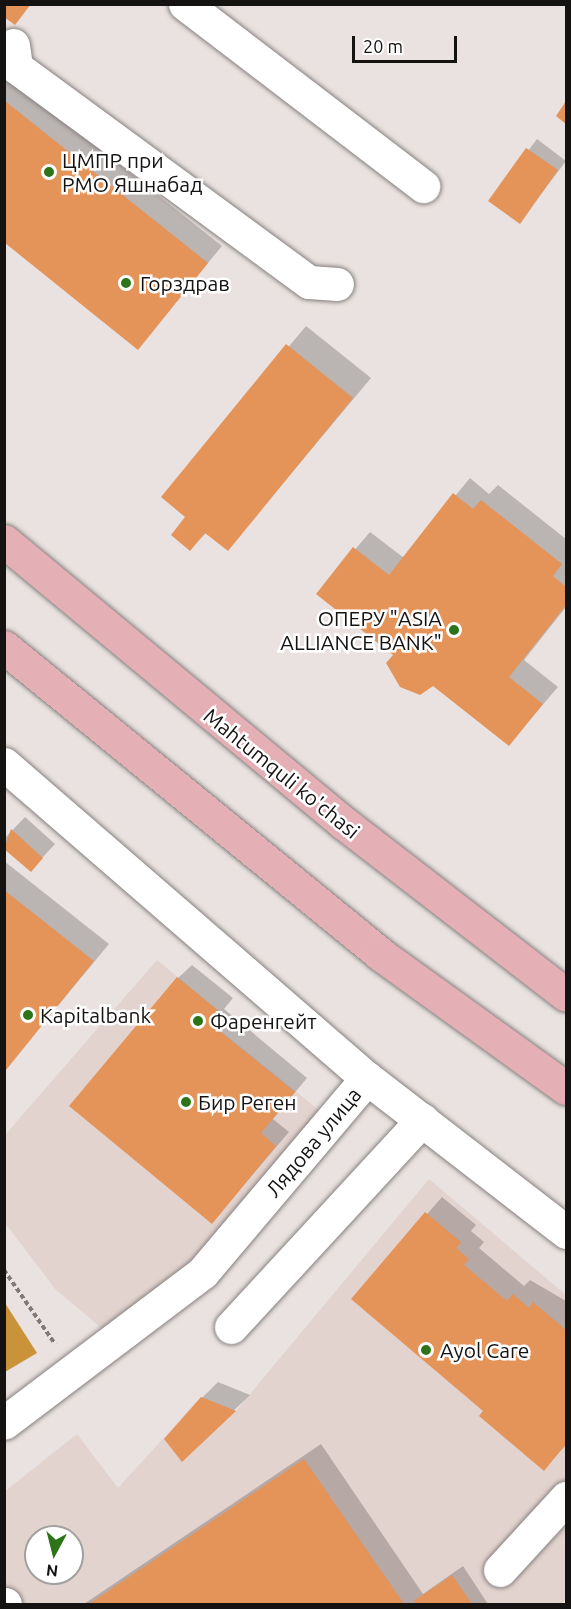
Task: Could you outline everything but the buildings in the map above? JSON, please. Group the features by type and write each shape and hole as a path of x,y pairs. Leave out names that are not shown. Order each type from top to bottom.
{"main road":[{"name":"Mahtumquli ko'chasi","path":"4,541 345,824 567,995"},
{"path":"4,647 380,954 567,1088"}],"lane":[{"path":"185,4 423,186"},
{"path":"13,45 16,67 309,282 337,284"},
{"name":"Лядова улица","path":"4,764 367,1077 202,1273 4,1423"},
{"path":"367,1077 567,1232"},
{"path":"231,1327 422,1120"},
{"path":"500,1570 567,1498"}],"path":[{"path":"4,1270 74,1372"}],"shaded area":[{"path":"157,960 220,1012 212,1024 324,1114 211,1250 110,1335 56,1290 5,1223 5,1135"},
{"name":"Ayol Care","path":"429,1179 566,1295 566,1600 560,1604 5,1604 4,1492 77,1434 118,1488 201,1397 236,1411"},
{"path":"5,1303 37,1353 4,1372"}],"place":[{"name":"ЦМПР при РМО Яшнабад","path":"49,172"},
{"name":"Горздрав","path":"126,283"},
{"name":"ОПЕРУ \"ASIA ALLIANCE BANK\"","path":"454,630"},
{"name":"Kapitalbank","path":"28,1015"},
{"name":"Фаренгейт","path":"198,1021"},
{"name":"Бир Реген","path":"186,1102"},
{"name":"Ayol Care","path":"426,1350"}]}
